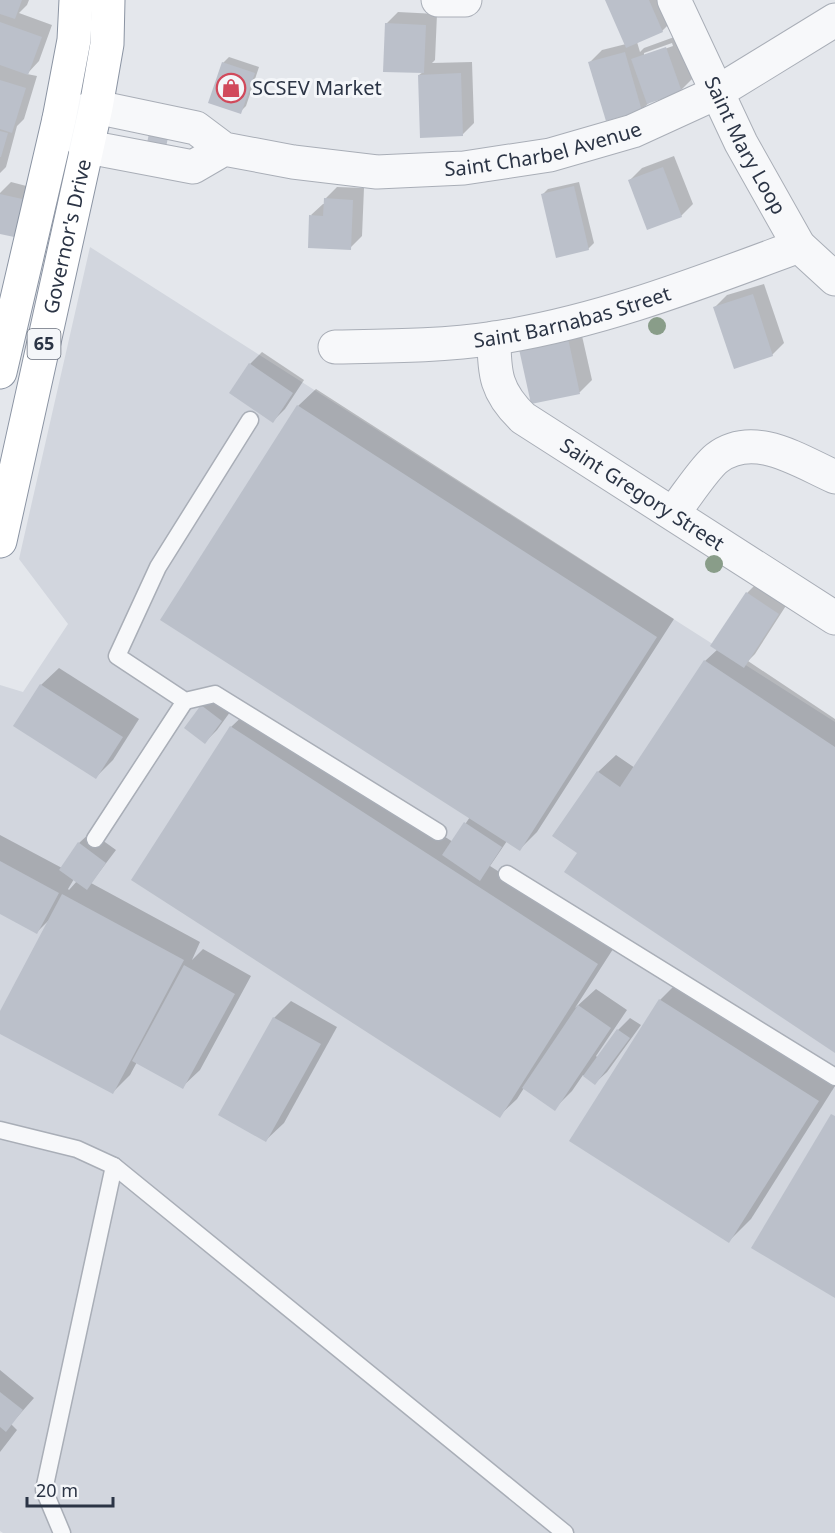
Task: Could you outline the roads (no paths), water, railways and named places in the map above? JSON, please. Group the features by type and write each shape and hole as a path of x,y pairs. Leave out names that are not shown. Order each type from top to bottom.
{"highway":[{"name":"Governor's Drive","path":"0,372 58,119 74,39 76,0"},
{"name":"Governor's Drive","path":"0,541 96,107 106,44 108,0"}],"street":[{"path":"438,0 465,0"},
{"name":"Saint Mary Loop","path":"674,0 741,144 799,246 835,279"},
{"name":"Saint Charbel Avenue","path":"58,119 96,107 196,128 224,149 293,162 377,172 464,168 550,155 633,131 716,93 835,20"},
{"path":"58,119 88,147 193,167 224,149"},
{"name":"Saint Barnabas Street","path":"336,347 413,345 494,338 591,318 681,290 799,246"},
{"name":"Saint Gregory Street","path":"494,338 494,362 499,385 507,402 523,418 835,618"},
{"path":"673,513 716,459 745,446 767,448 835,477"}],"lane":[{"path":"185,701 117,656 158,567 250,420"},
{"path":"95,839 185,701 214,694 438,832"},
{"path":"507,874 835,1077"},
{"path":"0,1130 77,1149 114,1166 565,1533"},
{"path":"62,1533 44,1490 114,1166"}],"place":[{"name":"SCSEV Market","path":"231,88"}]}
